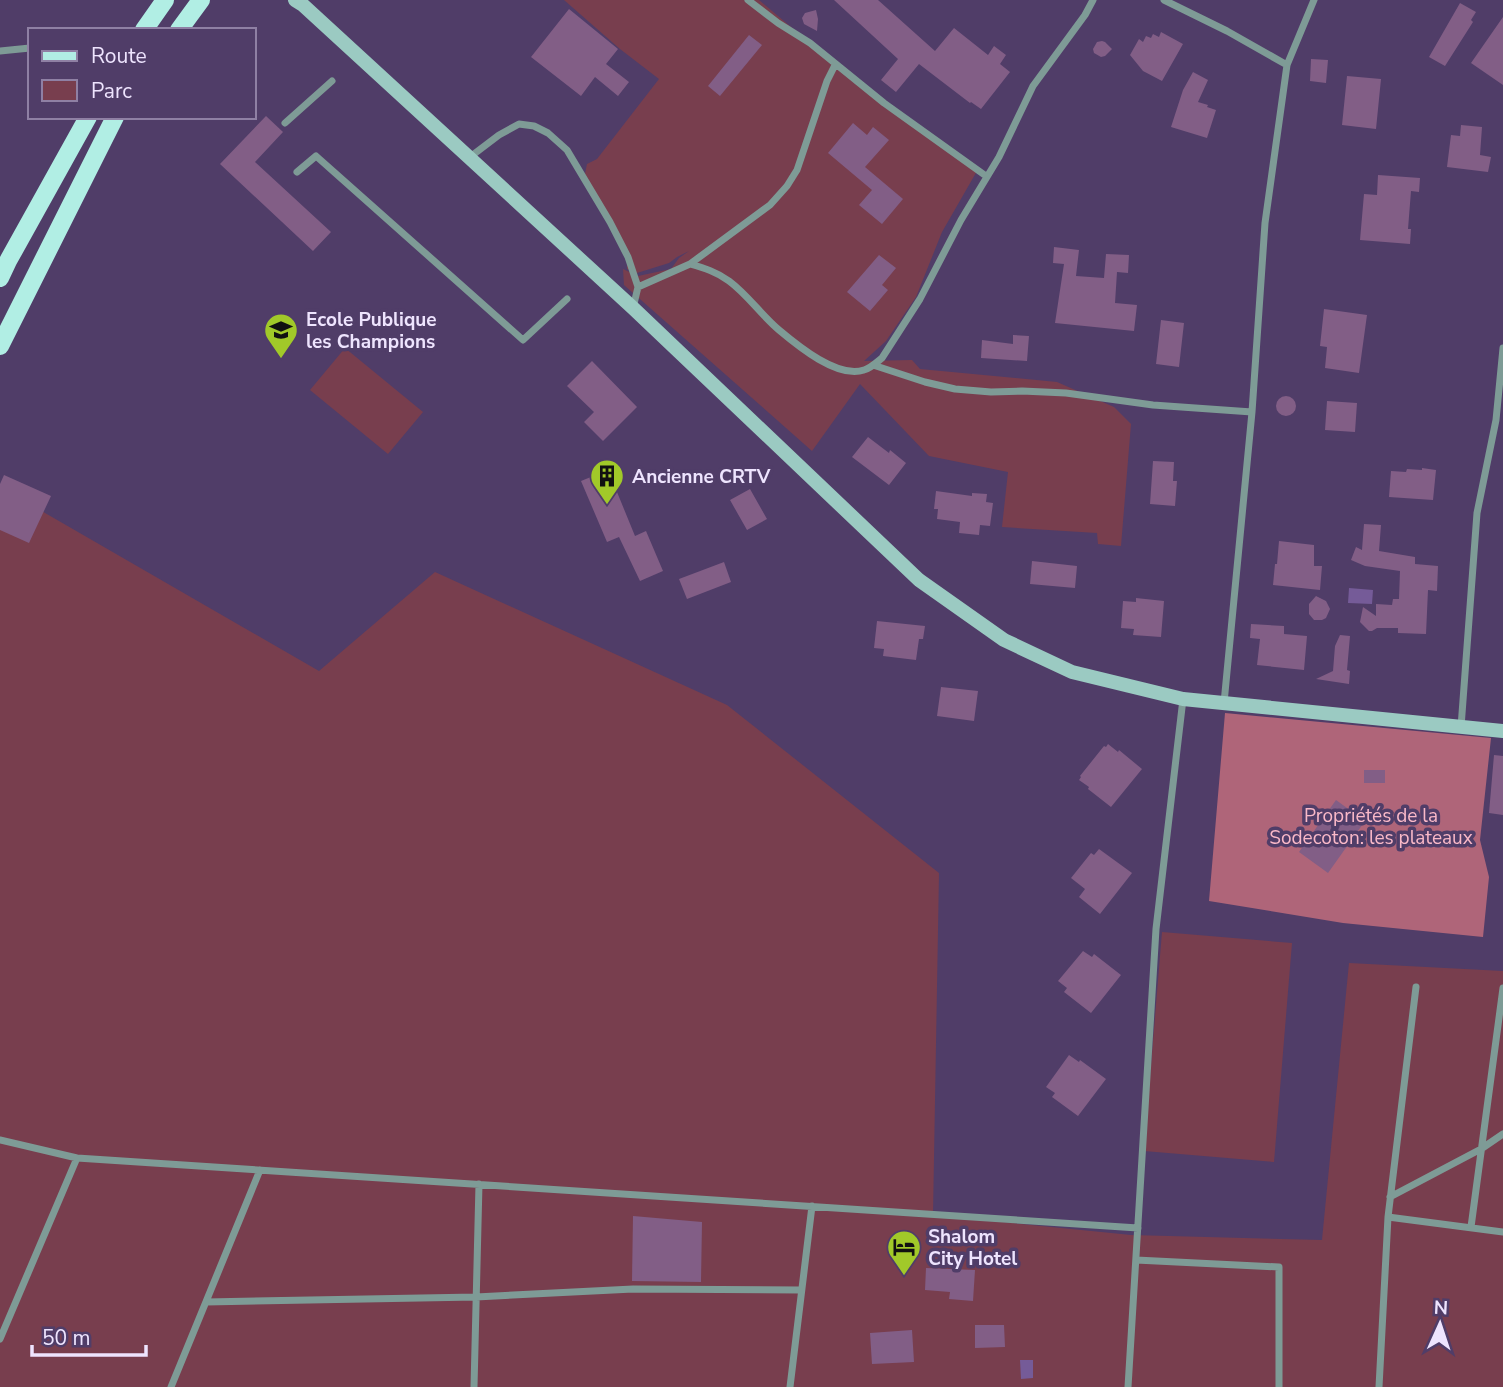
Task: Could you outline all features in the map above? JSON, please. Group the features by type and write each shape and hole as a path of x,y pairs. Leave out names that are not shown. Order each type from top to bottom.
{"main road":[{"path":"142,28 165,0"},
{"path":"180,28 201,0"},
{"path":"0,278 87,119"},
{"path":"0,346 115,119"}],"street":[{"path":"748,0 810,43 884,103 986,176"},
{"path":"690,264 713,271 728,280 779,330 823,362 847,371 863,371 873,365 882,358 916,306 986,176 999,157 1032,86 1085,15 1093,0"},
{"path":"1164,0 1287,65"},
{"path":"1224,703 1252,412 1265,223 1287,65 1314,0"},
{"path":"300,2 633,308 919,580 1004,640 1072,672 1183,699 1503,731"},
{"path":"0,51 28,48"},
{"path":"638,287 690,264 770,205 787,186 797,170 835,65"},
{"path":"285,123 332,81"},
{"path":"469,158 499,135 519,124 534,126 548,133 567,150 628,257 638,287 633,308"},
{"path":"297,172 316,156 523,340 567,299"},
{"path":"1461,727 1477,513 1496,420 1503,348"},
{"path":"873,365 955,389 1066,393 1153,405 1252,412"},
{"path":"1128,1387 1156,929 1183,699"},
{"path":"1379,1387 1388,1217 1416,987"},
{"path":"1471,1227 1503,988"},
{"path":"1390,1197 1481,1149 1503,1134"},
{"path":"0,1140 77,1158 1138,1228"},
{"path":"0,1339 77,1158"},
{"path":"171,1387 260,1170"},
{"path":"474,1387 479,1184"},
{"path":"790,1387 813,1206"},
{"path":"1388,1217 1503,1231"},
{"path":"1136,1260 1279,1267 1279,1387"},
{"path":"206,1302 476,1297 633,1289 801,1290"}],"green space":[{"path":"564,0 759,0 823,54 977,171 942,232 916,297 886,341 864,361 912,360 920,369 1057,382 1114,407 1131,424 1121,546 1098,544 1097,533 1002,527 1008,472 929,456 860,384 812,451 624,285 623,269 638,276 671,269 679,258 689,251 669,263 637,273 627,269 627,262 585,174 587,164 597,159 659,79"},
{"path":"345,348 423,412 388,454 310,390"},
{"path":"0,487 319,671 435,572 727,705 939,873 933,1215 1131,1235 1322,1240 1349,963 1503,971 1503,1387 0,1387"},
{"name":"Propriétés de la Sodecoton: les plateaux","path":"1225,713 1491,738 1480,840 1489,877 1483,937 1343,923 1209,901"},
{"path":"1162,932 1292,943 1274,1162 1144,1151"}],"shaded area":[{"path":"1349,588 1373,590 1372,604 1348,603"},
{"path":"1020,1360 1033,1360 1033,1378 1021,1379"}],"building":[{"path":"834,0 878,0 935,51 954,28 988,55 994,46 1006,55 1000,64 1010,72 981,109 919,64 896,92 881,80 898,59"},
{"path":"1460,3 1476,12 1471,20 1473,22 1445,66 1429,57"},
{"path":"569,9 618,49 606,64 629,82 618,96 595,77 581,96 531,57"},
{"path":"816,10 817,31 804,24 802,18 805,13"},
{"path":"1503,17 1503,85 1471,63"},
{"path":"1161,32 1183,44 1162,81 1143,71 1130,55 1139,39 1143,42 1146,36 1151,38 1153,34 1159,37"},
{"path":"749,35 762,45 720,96 708,86"},
{"path":"1102,41 1112,49 1101,57 1094,53 1093,49 1097,42"},
{"path":"1311,59 1328,60 1326,83 1310,81"},
{"path":"1193,72 1208,80 1198,102 1216,110 1207,138 1171,127 1183,90"},
{"path":"1347,76 1381,79 1376,129 1342,125"},
{"path":"266,116 283,132 255,162 331,232 313,251 220,164"},
{"path":"853,123 867,135 873,127 889,140 865,167 903,199 882,224 859,205 872,190 828,153"},
{"path":"1461,125 1482,127 1480,155 1491,157 1488,172 1447,167 1451,135 1460,136"},
{"path":"1378,175 1420,178 1419,192 1411,191 1408,229 1411,229 1410,244 1360,240 1364,194 1377,195"},
{"path":"1054,247 1079,250 1076,276 1104,278 1106,254 1129,255 1128,273 1117,272 1115,303 1137,305 1134,331 1055,323 1064,264 1053,263"},
{"path":"879,255 896,268 882,285 888,290 870,311 847,292"},
{"path":"1324,309 1367,315 1359,373 1325,368 1327,347 1320,346"},
{"path":"1161,320 1184,323 1179,367 1156,364"},
{"path":"1013,335 1029,336 1027,361 981,358 982,340 1013,344"},
{"path":"592,361 637,407 603,441 584,422 594,412 567,386"},
{"path":"1286,396 1293,399 1296,406 1293,413 1286,416 1279,413 1276,406 1279,399"},
{"path":"1327,401 1357,403 1355,432 1325,430"},
{"path":"868,437 906,463 889,485 852,457"},
{"path":"1153,461 1174,462 1173,481 1177,481 1175,506 1150,504"},
{"path":"1407,469 1436,470 1433,500 1389,497 1391,471 1406,472"},
{"name":"Ancienne CRTV","path":"608,470 635,536 646,531 663,571 640,581 619,537 607,542 581,481"},
{"path":"4,475 51,496 29,543 0,530 0,484"},
{"path":"750,489 767,519 747,530 730,500"},
{"path":"936,491 972,496 972,493 987,494 986,502 993,503 990,526 980,525 979,535 959,533 960,522 937,519 938,509 934,509"},
{"path":"1364,524 1381,525 1379,551 1415,557 1415,564 1438,566 1437,591 1428,590 1426,634 1398,633 1398,628 1377,628 1369,631 1360,622 1363,607 1376,616 1376,604 1392,605 1393,599 1399,599 1400,571 1365,566 1351,560 1356,547 1362,550"},
{"path":"1279,541 1314,545 1314,566 1322,566 1320,590 1273,585"},
{"path":"1032,561 1077,566 1075,588 1030,584"},
{"path":"724,562 731,582 687,599 679,579"},
{"path":"1316,596 1326,601 1330,609 1322,620 1314,620 1309,614 1309,604"},
{"path":"1136,598 1164,601 1161,637 1133,635 1134,629 1121,628 1123,601 1136,602"},
{"path":"877,621 925,626 923,639 919,639 916,660 883,656 884,649 874,648"},
{"path":"1251,624 1284,626 1284,634 1307,636 1304,670 1257,665 1260,639 1250,638"},
{"path":"1340,635 1350,636 1347,670 1350,671 1349,684 1316,679 1333,671 1335,646"},
{"path":"941,687 978,691 974,721 937,716"},
{"path":"1108,744 1142,769 1111,807 1079,780"},
{"path":"1494,755 1503,756 1503,815 1489,813"},
{"path":"1364,770 1385,770 1385,783 1364,783"},
{"path":"1336,800 1365,821 1328,873 1299,852"},
{"path":"1099,849 1132,873 1100,914 1079,897 1085,889 1071,878 1091,853 1094,855"},
{"path":"1083,951 1092,957 1094,954 1121,975 1091,1013 1064,992 1067,988 1058,981"},
{"path":"1069,1055 1106,1079 1078,1116 1052,1097 1055,1093 1046,1087"},
{"path":"633,1216 702,1222 701,1282 632,1281"},
{"path":"926,1268 975,1270 973,1301 949,1299 950,1292 925,1290"},
{"path":"975,1325 1004,1325 1005,1347 975,1348"},
{"path":"912,1330 914,1362 872,1364 870,1333"}],"place":[{"name":"Ecole Publique les Champions","path":"281,360"},
{"name":"Ancienne CRTV","path":"607,506"},
{"name":"Shalom City Hotel","path":"904,1277"}]}
